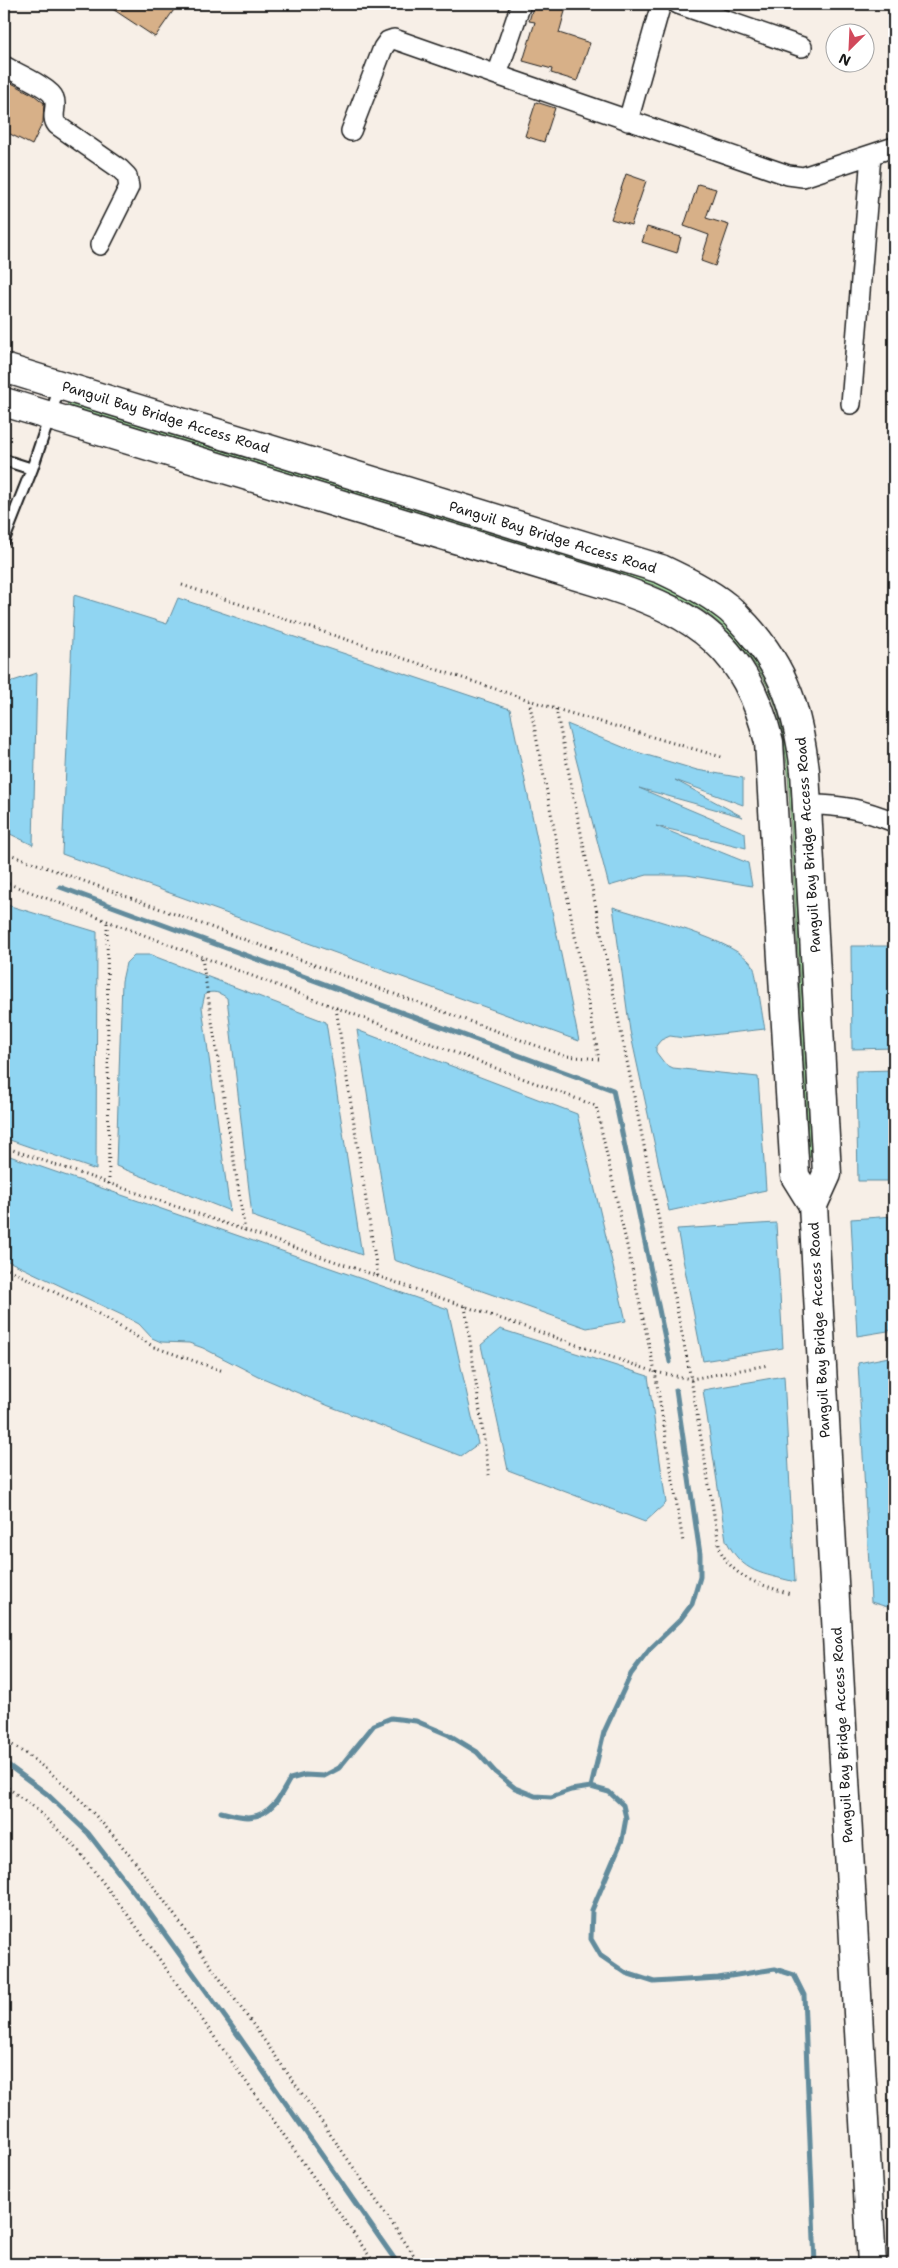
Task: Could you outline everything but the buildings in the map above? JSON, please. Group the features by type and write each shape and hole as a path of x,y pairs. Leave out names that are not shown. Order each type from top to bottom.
{"highway":[{"name":"Panguil Bay Bridge Access Road","path":"4,368 661,570 697,587 729,608 756,637 776,668 792,701 801,737 807,805 827,1174 813,1205 872,2264"},
{"name":"Panguil Bay Bridge Access Road","path":"4,402 634,594 682,615 708,632 731,657 748,684 762,712 769,742 795,1176 813,1205"}],"street":[{"path":"497,75 521,4"},
{"path":"628,121 661,4"},
{"path":"678,4 802,47"},
{"path":"351,131 383,48 388,41 394,38 628,121 788,175 802,177 894,147"},
{"path":"4,66 50,92 55,101 53,118 57,125 120,169 127,176 129,187 100,245"},
{"path":"851,404 870,155"},
{"path":"807,805 830,804 849,807 894,822"}],"lane":[{"path":"4,540 32,469 60,385"},
{"path":"4,460 32,469"}],"path":[{"path":"182,585 556,709 725,758"},
{"path":"4,852 565,1056 599,1059 529,700"},
{"path":"556,709 691,1379 720,1550 727,1564 739,1575 790,1594"},
{"path":"4,882 107,923 596,1106 655,1372 683,1542"},
{"path":"107,923 109,1184"},
{"path":"202,958 245,1231"},
{"path":"336,1008 378,1276"},
{"path":"4,1147 655,1372 691,1379 768,1365"},
{"path":"4,1268 97,1314 154,1347 224,1371"},
{"path":"464,1306 489,1475"},
{"path":"4,1740 60,1779 102,1821 160,1896 247,2017 420,2264"},
{"path":"4,1785 35,1808 74,1845 125,1911 375,2264"}],"green space":[{"path":"68,403 656,583 705,608 728,627 746,648 769,684 779,708 786,740 790,772 811,1157 809,1157 788,772 784,739 772,695 753,661 736,640 704,611 654,585 67,405"}],"water":[{"path":"74,595 167,624 178,598 510,709 579,1041 62,854"},
{"path":"37,673 33,845 4,831 4,684"},
{"path":"567,724 630,750 697,770 743,778 743,805 675,780 743,817 639,788 745,833 746,848 656,826 748,863 752,886 687,875 647,875 609,886"},
{"path":"7,905 97,932 96,1170 4,1138 4,941"},
{"path":"613,907 689,930 729,947 744,956 753,966 765,1029 684,1038 670,1036 661,1040 656,1046 656,1052 665,1064 673,1068 758,1077 766,1190 669,1211 630,1031"},
{"path":"851,946 894,946 894,1048 852,1049"},
{"path":"134,955 151,955 326,1022 362,1255 252,1216 227,998 220,993 211,992 205,994 202,1007 230,1211 116,1166 122,981 126,963"},
{"path":"357,1030 577,1114 626,1321 587,1328 394,1260"},
{"path":"894,1070 894,1181 858,1181 856,1071"},
{"path":"4,1154 448,1309 478,1444 461,1456 329,1406 258,1376 203,1348 189,1343 161,1342 152,1338 139,1324 126,1317 4,1259"},
{"path":"894,1216 894,1330 857,1336 851,1219"},
{"path":"776,1223 783,1348 703,1361 677,1229"},
{"path":"500,1329 648,1376 666,1503 645,1522 508,1470 481,1345"},
{"path":"894,1356 894,1609 871,1602 858,1363"},
{"path":"784,1376 795,1582 763,1574 747,1566 739,1560 726,1540 703,1390"}],"waterway":[{"path":"60,887 613,1090 670,1362"},
{"path":"591,1787 604,1732 631,1674 650,1649 680,1620 692,1604 700,1577 700,1554 676,1390"},
{"path":"221,1812 244,1817 257,1816 263,1813 275,1803 290,1779 305,1775 324,1776 339,1768 374,1725 391,1718 416,1721 449,1735 477,1752 495,1772 515,1788 535,1796 551,1797 571,1790 591,1787 609,1792 623,1805 626,1818 622,1840 592,1910 591,1939 601,1956 626,1973 654,1982 718,1978 775,1969 794,1975 804,1995 815,2264"},
{"path":"4,1762 47,1794 88,1833 146,1908 238,2035 398,2264"}]}
